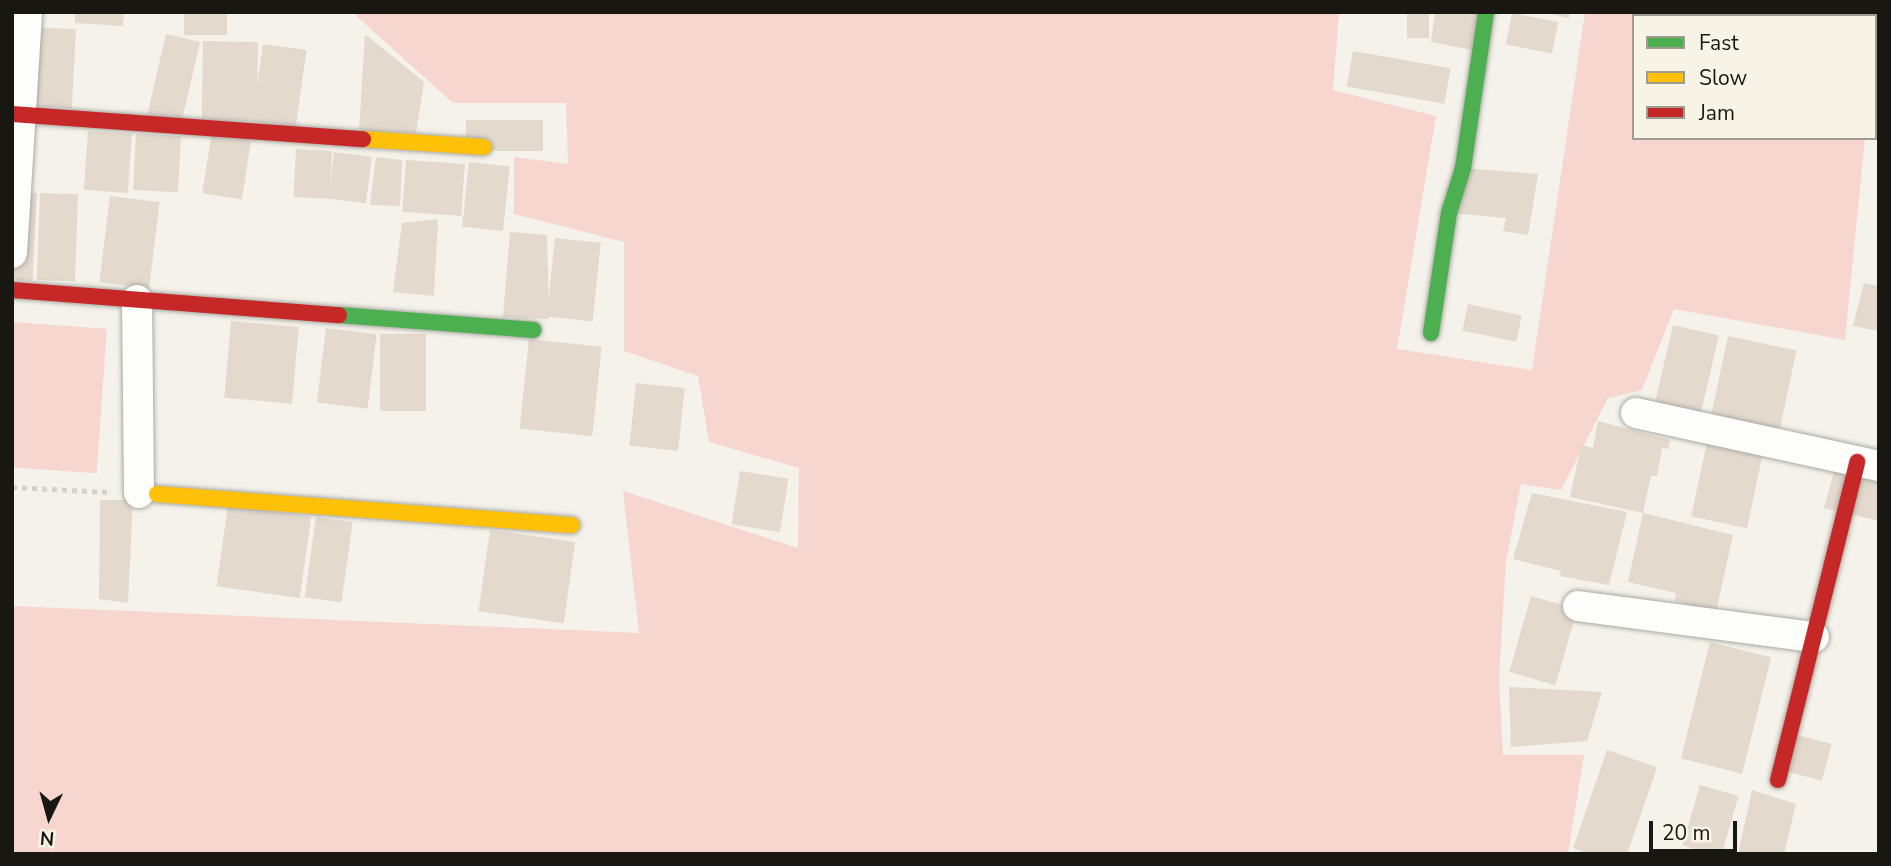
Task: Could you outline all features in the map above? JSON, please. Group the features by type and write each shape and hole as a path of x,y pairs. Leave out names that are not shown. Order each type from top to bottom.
{"street":[{"path":"12,253 17,114 27,12"},
{"path":"1431,333 1449,213 1463,168 1486,12"},
{"path":"17,114 484,147"},
{"path":"12,289 533,330"},
{"path":"137,300 148,494 572,525"},
{"path":"1636,413 1868,464 1814,637 1778,779"},
{"path":"1578,606 1814,637"}],"path":[{"path":"12,487 148,494"}],"shaded area":[{"path":"352,12 1339,12 1333,90 1436,116 1397,349 1532,370 1585,12 1879,12 1877,36 1877,14 1632,14 1632,140 1865,140 1845,340 1674,309 1642,390 1608,398 1561,490 1521,484 1506,561 1499,679 1503,755 1584,755 1568,854 12,854 12,606 639,633 623,491 798,548 799,468 709,442 698,376 624,351 624,242 514,214 514,157 568,164 566,103 453,103"},
{"path":"12,322 107,329 97,473 12,467"}],"building":[{"path":"75,12 124,12 123,26 75,23"},
{"path":"184,12 227,12 227,35 184,35"},
{"path":"1407,12 1429,12 1429,38 1407,38"},
{"path":"1435,12 1479,12 1472,50 1431,42"},
{"path":"1541,12 1570,12 1569,18"},
{"path":"1512,13 1558,22 1552,53 1506,44"},
{"path":"31,27 76,29 72,108 27,106"},
{"path":"166,34 200,42 182,122 148,114"},
{"path":"365,34 424,82 416,133 359,131"},
{"path":"203,41 258,42 257,121 202,120"},
{"path":"263,44 307,50 296,127 252,121"},
{"path":"1353,51 1450,68 1444,104 1347,86"},
{"path":"466,120 543,120 543,151 466,151"},
{"path":"88,131 132,134 128,193 84,190"},
{"path":"212,132 252,138 242,199 202,193"},
{"path":"136,134 181,136 178,192 133,190"},
{"path":"296,149 332,151 329,199 293,197"},
{"path":"334,152 372,157 366,203 328,199"},
{"path":"376,157 402,160 400,206 370,205"},
{"path":"406,160 465,164 461,216 402,212"},
{"path":"469,162 510,166 503,231 462,227"},
{"path":"1463,168 1538,174 1528,235 1503,231 1506,218 1449,213"},
{"path":"18,192 37,193 32,281 13,280"},
{"path":"40,193 78,194 75,281 37,280"},
{"path":"110,196 160,202 149,288 99,282"},
{"path":"438,219 434,296 393,292 402,223"},
{"path":"510,232 547,235 549,319 503,317"},
{"path":"555,238 601,243 592,321 547,317"},
{"path":"1864,283 1879,286 1879,331 1853,326"},
{"path":"1468,304 1522,315 1516,342 1462,330"},
{"path":"231,321 299,327 292,404 224,398"},
{"path":"1673,325 1719,336 1698,424 1653,414"},
{"path":"326,328 377,334 367,409 317,402"},
{"path":"380,334 426,334 426,411 380,411"},
{"path":"1728,336 1796,351 1777,443 1708,429"},
{"path":"529,339 602,347 592,436 520,429"},
{"path":"636,383 685,388 678,451 629,446"},
{"path":"1598,421 1670,440 1668,449 1662,448 1657,476 1651,476 1643,513 1570,497 1581,445 1593,448"},
{"path":"1707,442 1763,454 1747,528 1691,516"},
{"path":"1835,468 1879,478 1879,521 1824,508"},
{"path":"740,471 788,479 780,532 732,524"},
{"path":"1532,493 1627,512 1609,585 1560,576 1561,571 1513,559"},
{"path":"100,500 133,500 128,603 99,599"},
{"path":"228,505 311,517 300,598 217,586"},
{"path":"1643,513 1733,535 1716,612 1675,601 1676,593 1628,582"},
{"path":"316,517 353,522 341,602 305,597"},
{"path":"490,530 575,542 564,623 479,611"},
{"path":"1531,596 1577,609 1555,685 1509,672"},
{"path":"1710,642 1771,657 1742,774 1681,758"},
{"path":"1509,687 1602,692 1587,741 1511,747"},
{"path":"1794,734 1832,744 1822,781 1784,771"},
{"path":"1607,750 1657,767 1627,854 1590,854 1573,848"},
{"path":"1700,785 1738,796 1722,854 1683,846"},
{"path":"1752,790 1796,804 1784,854 1738,854"}],"traffic: fast":[{"path":"1431,333 1449,213 1463,168 1486,12"},
{"path":"339,315 533,330"}],"traffic: slow":[{"path":"363,139 484,147"},
{"path":"157,494 572,525"}],"traffic: jam":[{"path":"12,114 363,139"},
{"path":"12,290 339,315"},
{"path":"1778,780 1857,462"}]}
